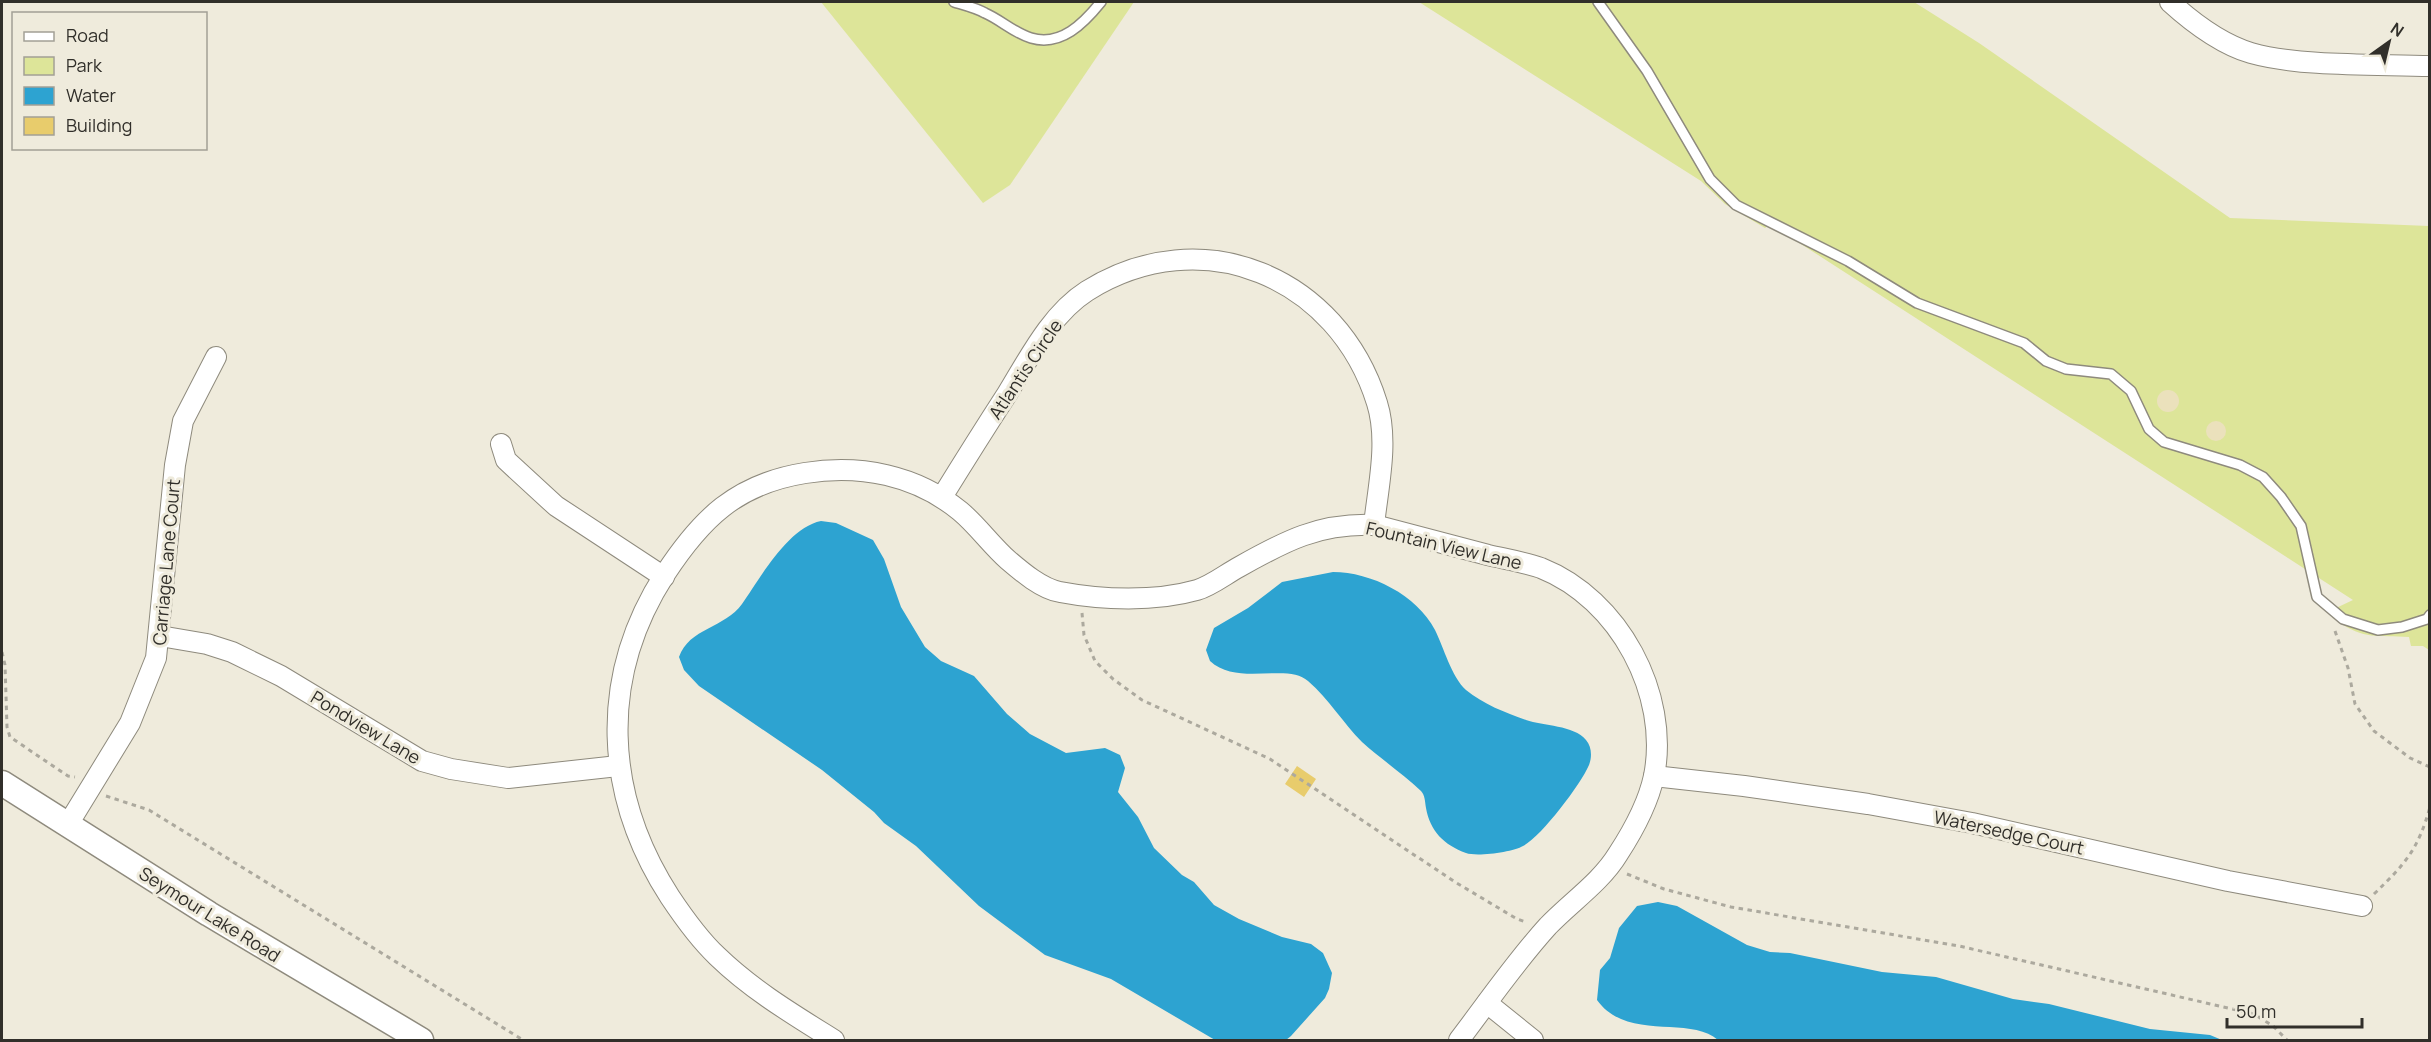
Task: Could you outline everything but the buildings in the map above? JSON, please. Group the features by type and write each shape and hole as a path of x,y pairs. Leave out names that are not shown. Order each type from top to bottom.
{"street":[{"path":"2170,2 2208,31 2250,52 2293,60 2430,66"},
{"name":"Atlantis Circle","path":"942,497 1035,348 1055,321 1086,292 1121,274 1153,264 1198,260 1234,264 1272,275 1308,299 1337,324 1369,380 1378,405 1382,430 1374,525"},
{"name":"Carriage Lane Court","path":"67,826 130,723 156,658 160,636 175,465 183,421 216,357"},
{"path":"501,444 506,460 556,506 664,577"},
{"name":"Fountain View Lane","path":"834,1041 756,989 716,956 684,918 649,864 627,806 618,766 617,707 624,666 650,599 688,539 706,518 760,485 803,473 877,471 942,497 963,513 1020,571 1054,591 1083,596 1146,597 1198,590 1287,540 1322,528 1374,525 1540,568 1568,582 1599,606 1622,635 1641,669 1652,700 1656,743 1654,776 1639,818 1612,862 1545,929 1459,1041"},
{"name":"Pondview Lane","path":"160,636 224,650 282,676 422,761 451,770 508,778 618,766"},
{"name":"Watersedge Court","path":"1654,776 1857,802 1972,823 2228,881 2362,906"},
{"name":"Seymour Lake Road","path":"2,783 67,826 421,1041"},
{"path":"1487,1002 1533,1041"}],"lane":[{"path":"954,2 985,12 1031,38 1053,40 1071,33 1101,2"},
{"path":"1598,2 1647,71 1710,179 1736,205 1848,261 1917,303 2024,343 2046,362 2066,369 2111,374 2131,391 2149,429 2164,442 2240,465 2262,477 2282,496 2301,526 2317,597 2343,619 2378,630 2402,627 2427,619 2430,615"}],"path":[{"path":"1083,596 1084,635 1095,661 1113,680 1167,714 1270,759 1455,882 1517,919 1545,929"},
{"path":"2330,608 2348,668 2355,704 2374,730 2410,758 2430,767"},
{"path":"2,652 5,665 7,727 10,737 68,776 82,779 113,800 149,810 522,1041"},
{"path":"2362,906 2410,857 2422,833 2430,807"},
{"path":"1612,862 1626,874 1664,889 1731,907 1959,946 2254,1014 2273,1026 2287,1041"}],"green space":[{"path":"821,2 1134,2 1010,185 983,203"},
{"path":"1419,2 1914,2 1979,43 2230,218 2429,226 2429,650 2423,646 2411,646 2409,637 2363,634 2337,621 2336,608 2353,600 1770,224 1765,228 1725,204 1701,181"}],"sand":[{"path":"2168,390 2176,393 2179,401 2176,409 2168,412 2160,409 2157,401 2160,393"},
{"path":"2216,421 2223,424 2226,431 2223,438 2216,441 2209,438 2206,431 2209,424"}],"water":[{"path":"821,521 836,523 873,540 884,559 901,607 925,647 941,661 974,676 1007,714 1030,734 1066,753 1105,748 1120,755 1125,768 1118,792 1138,817 1154,848 1182,875 1194,882 1214,905 1239,919 1282,937 1311,944 1323,953 1332,973 1329,989 1325,998 1291,1036 1286,1040 1215,1040 1111,979 1045,955 979,906 916,846 884,823 874,812 822,770 699,686 684,670 679,657 684,647 699,634 735,612 786,544 797,533"},
{"path":"1333,572 1348,573 1377,581 1405,596 1417,606 1435,630 1456,677 1473,695 1487,704 1533,722 1574,731 1586,740 1591,755 1585,774 1560,809 1531,841 1518,848 1486,854 1466,853 1451,846 1439,836 1431,824 1421,791 1362,742 1323,695 1308,681 1288,674 1234,672 1221,669 1210,661 1206,650 1214,628 1248,608 1282,582"},
{"path":"1658,902 1677,906 1747,945 1770,952 1790,953 1882,972 1936,977 2013,999 2049,1004 2150,1029 2210,1035 2222,1040 1718,1040 1692,1029 1641,1025 1610,1013 1597,1000 1600,970 1610,958 1619,928 1637,906"}]}
